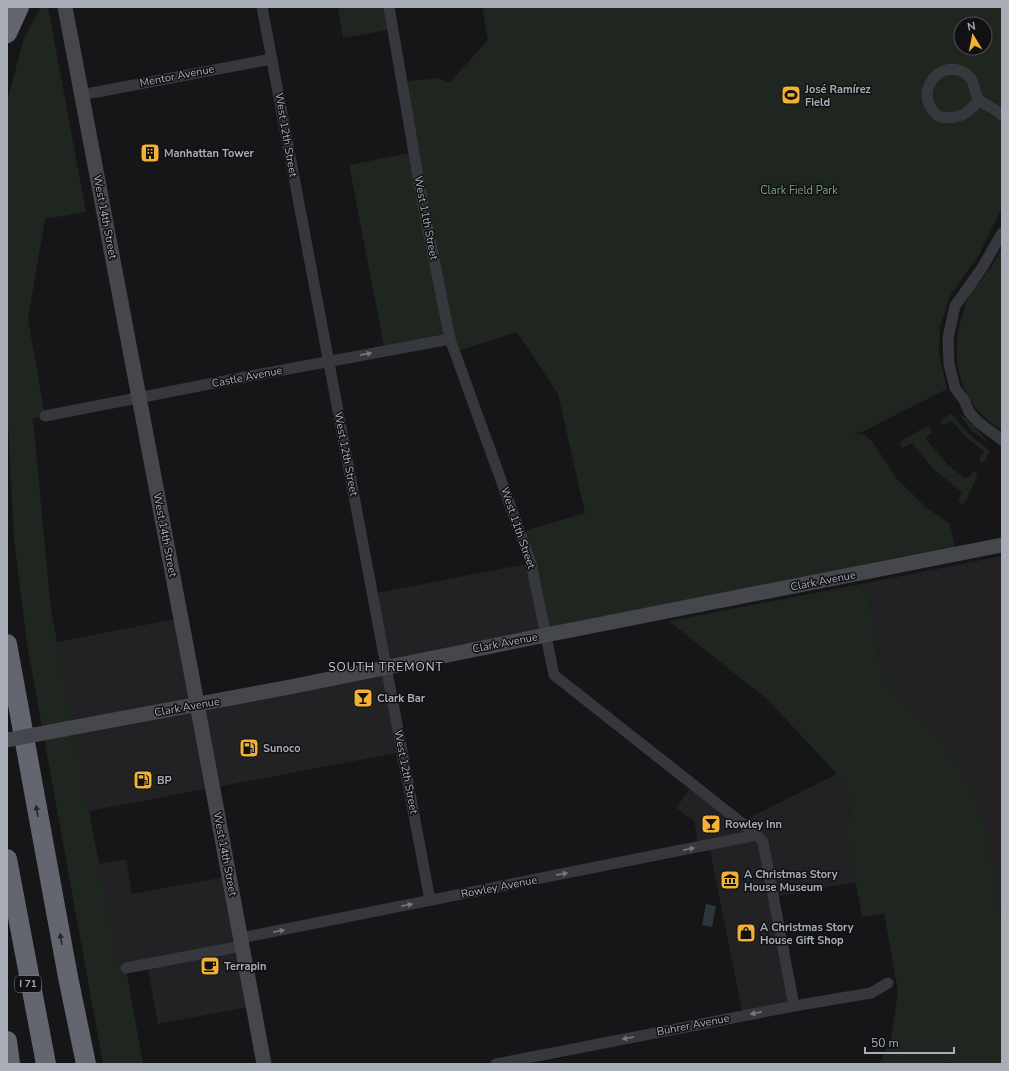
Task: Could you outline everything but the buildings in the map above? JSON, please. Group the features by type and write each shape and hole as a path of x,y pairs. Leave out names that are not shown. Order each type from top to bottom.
{"highway":[{"path":"7,33 19,7"},
{"path":"7,644 68,977 86,1064"},
{"name":"I 71","path":"7,859 16,904 38,1064"},
{"path":"16,904 46,1064"},
{"path":"68,977 80,1064"},
{"path":"7,1041 10,1064"}],"street":[{"name":"West 12th Street","path":"262,7 430,900"},
{"name":"West 11th Street","path":"389,7 421,190 450,339 531,563 554,676 757,835 763,842 794,1006"},
{"name":"West 14th Street","path":"65,8 198,705 264,1064"},
{"name":"Mentor Avenue","path":"81,95 272,59"},
{"path":"979,100 964,115 956,118 940,117 929,107 927,97 928,86 934,78 942,72 953,70 964,73 975,85 979,100 1002,115"},
{"path":"1002,233 982,268 955,306 948,338 949,364 955,388 964,400 969,412 983,426 1002,440"},
{"name":"Castle Avenue","path":"45,416 450,339"},
{"name":"Clark Avenue","path":"7,740 198,705 1002,546"},
{"name":"Rowley Avenue","path":"126,968 430,900 757,835"},
{"name":"Buhrer Avenue","path":"496,1064 794,1006 871,993 888,983"}],"shaded area":[{"path":"1002,556 1002,922 984,822 962,769 939,738 883,677 867,583"},
{"path":"531,563 546,635 386,667 372,594"},
{"path":"181,618 198,705 386,667 402,752 89,811 57,642"},
{"path":"837,774 851,799 847,835 856,882 774,897 794,1006 743,1016 709,845 699,847 694,821 676,808 693,785 741,822"},
{"path":"126,859 132,894 230,876 253,1006 158,1024 147,964 119,969 98,864"},
{"path":"706,904 716,906 712,927 702,925"}],"green space":[{"path":"41,7 48,7 86,212 45,219 28,319 45,416 33,419 51,610 119,969 126,968 143,1064 103,1064 27,644 14,540 7,404 7,101 24,38"},
{"path":"338,7 389,7 394,29 343,38"},
{"name":"Clark Field Park","path":"482,7 1002,7 1002,208 979,255 950,296 940,327 939,353 947,389 864,431 853,434 863,434 872,441 897,479 926,507 950,524 956,555 546,635 520,532 585,513 558,394 517,332 455,352 450,339 385,351 349,165 414,152 402,82 436,78 450,82 488,40"},
{"path":"1002,248 1002,430 987,420 976,408 967,394 957,363 957,347 963,313 970,293 990,268"},
{"path":"951,414 970,435 990,451 984,462 980,462 979,458 984,451 969,440 952,421 943,425 941,423 942,419"},
{"path":"959,414 967,419 990,444 971,430"},
{"path":"926,427 930,428 932,433 925,438 948,465 966,479 974,471 978,474 965,503 962,504 958,501 962,492 933,469 912,443 902,448 899,444 902,440"},
{"path":"867,583 883,677 939,738 962,769 984,822 1002,922 1002,1064 953,1064 952,1062 941,1064 879,1064 891,1039 898,992 884,913 862,917 847,835 851,799 837,774 768,700 669,621"}],"place":[{"name":"José Ramírez Field","path":"791,95"},
{"name":"Manhattan Tower","path":"150,153"},
{"name":"Clark Bar","path":"363,698"},
{"name":"Sunoco","path":"249,748"},
{"name":"BP","path":"143,780"},
{"name":"Rowley Inn","path":"711,824"},
{"name":"A Christmas Story House Museum","path":"730,880"},
{"name":"A Christmas Story House Gift Shop","path":"746,933"},
{"name":"Terrapin","path":"210,966"}],"district":[{"name":"SOUTH TREMONT","path":"386,667"}]}
